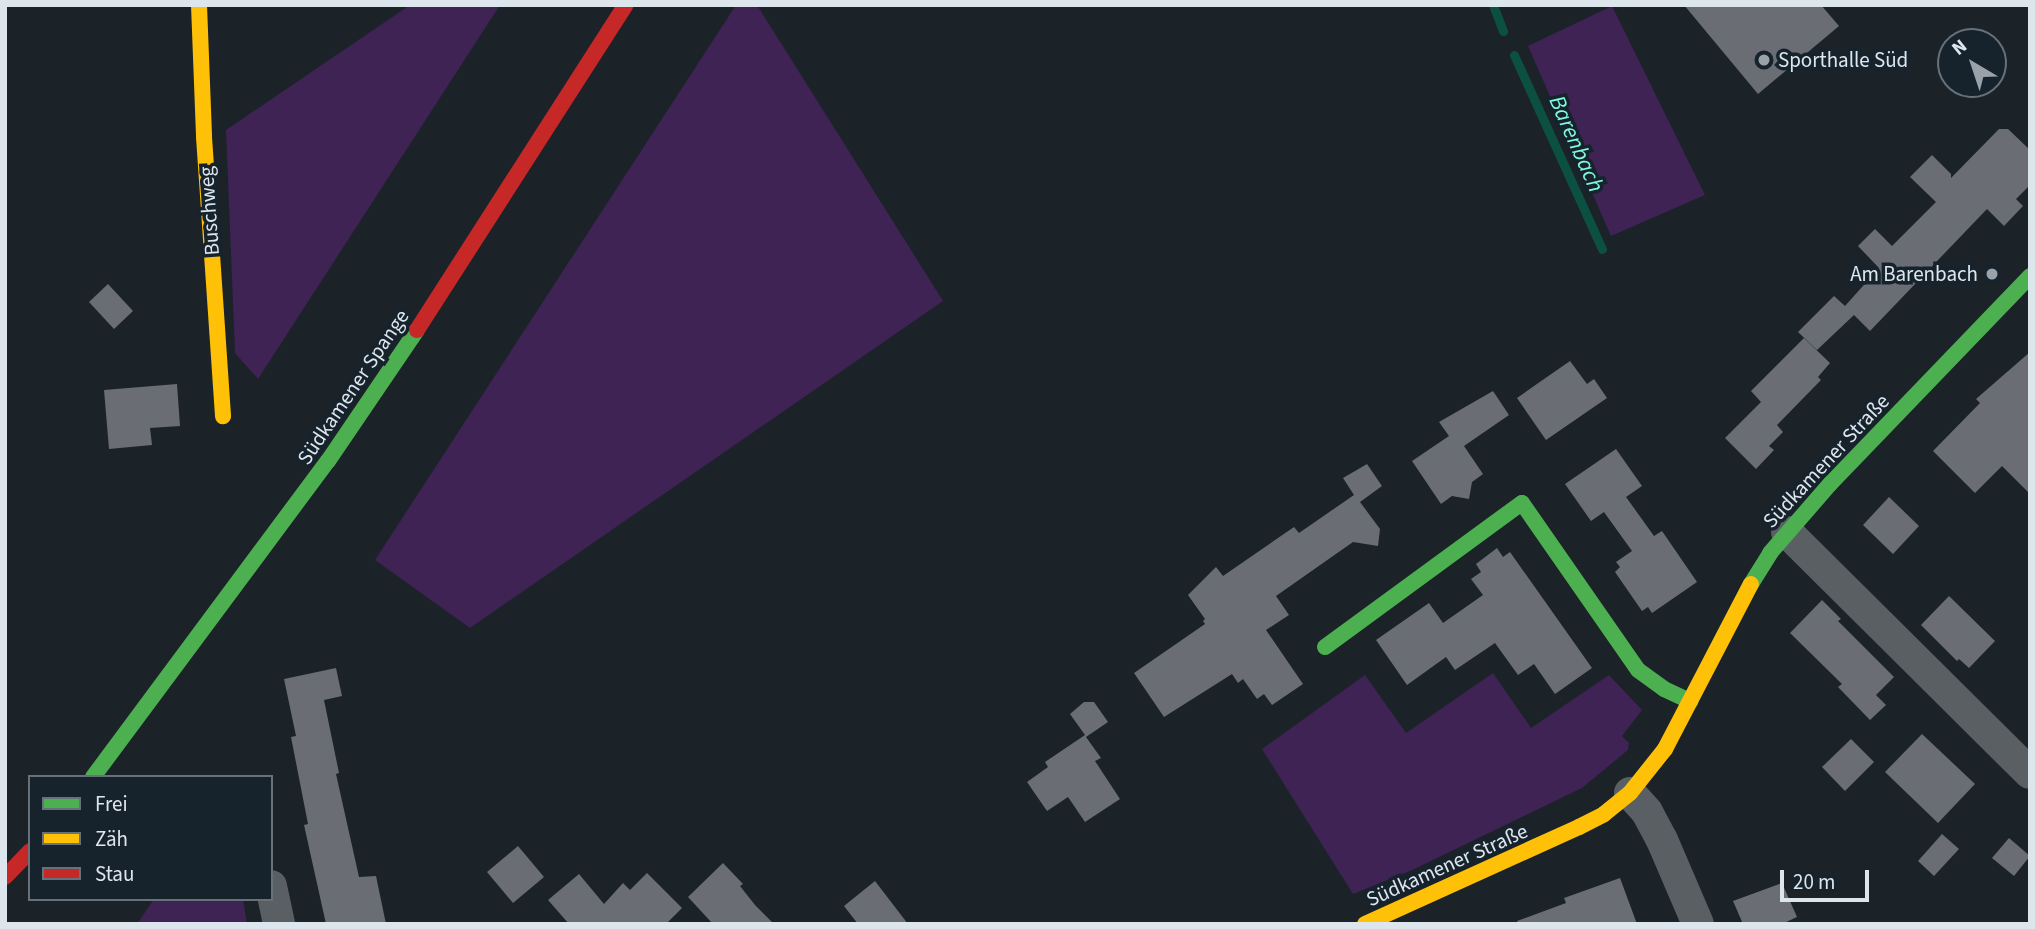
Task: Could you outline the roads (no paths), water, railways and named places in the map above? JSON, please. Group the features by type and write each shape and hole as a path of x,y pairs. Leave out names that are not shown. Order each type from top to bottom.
{"street":[{"name":"Buschweg","path":"199,5 204,137 223,416"},
{"name":"Südkamener Spange","path":"94,775 328,461 425,319 626,5"},
{"name":"Südkamener Straße","path":"1365,924 1503,864 1579,827 1604,814 1630,793 1665,749 1755,576 1787,532 2030,276"},
{"path":"1325,647 1522,503 1637,670 1664,690 1690,701"},
{"path":"1787,532 2030,773"},
{"path":"1630,793 1647,812 1662,839 1698,924"},
{"path":"5,877 28,853"},
{"path":"273,896 279,924"}],"waterway":[{"name":"Barenbach","path":"1493,5 1503,31"},
{"name":"Barenbach","path":"1514,55 1602,249"}],"place":[{"name":"Sporthalle Süd","path":"1764,60"},
{"name":"Am Barenbach","path":"1992,274"}]}
